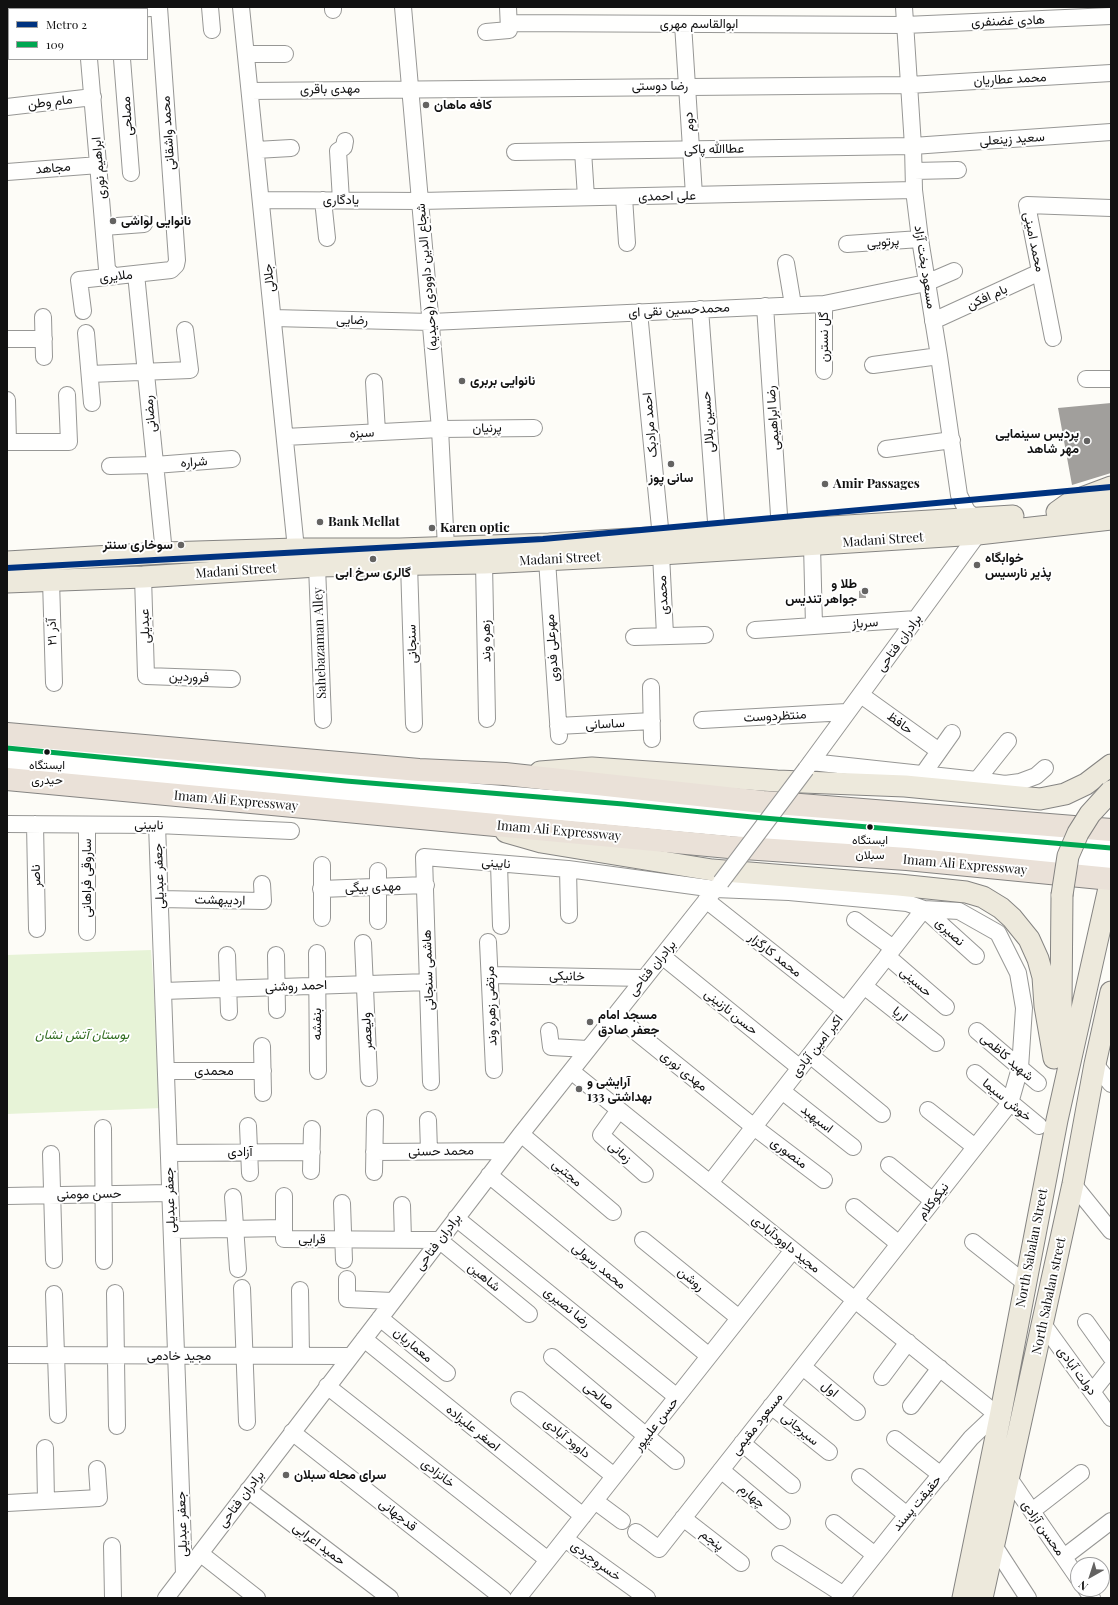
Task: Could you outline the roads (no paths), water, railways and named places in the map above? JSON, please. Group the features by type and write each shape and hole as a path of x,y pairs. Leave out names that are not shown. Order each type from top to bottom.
{"highway":[{"path":"7,734 403,768 505,774 762,802 1111,830"},
{"name":"Imam Ali Expressway","path":"7,779 730,847 907,859 1110,885"}],"main road":[{"path":"1057,512 1071,502 1111,487"},
{"name":"Madani Street","path":"7,562 164,553 296,549 812,545 977,526 1111,504"},
{"name":"Madani Street","path":"7,582 143,577 317,566 484,563 547,560 661,546 717,535 780,530 977,526 1111,519"},
{"path":"1084,521 1111,526"},
{"path":"505,774 592,768 777,781 905,786 1040,799 1065,794 1086,784 1111,765"},
{"path":"1048,1123 1054,1058 1061,1006 1062,895 1068,856 1078,833 1090,814 1111,791"},
{"path":"481,824 541,842 712,870 899,885 966,892 983,897 1001,908 1012,918 1029,939 1038,959 1043,977 1045,1006 1054,1058"},
{"name":"North Sabalan Street","path":"963,1598 1026,1283 1048,1123 1110,885"},
{"name":"North Sabalan street","path":"982,1598 1074,1184 1095,1064 1111,992"},
{"path":"989,1470 1009,1478"}],"street":[{"path":"148,8 159,7"},
{"name":"محمد واشقانی","path":"159,7 177,260"},
{"path":"210,7 212,30"},
{"name":"جلالی","path":"241,7 296,549"},
{"name":"شجاع الدین داوودی (وحیدیه)","path":"403,7 440,429 446,548"},
{"path":"486,32 509,30 508,7"},
{"name":"مسعود بخت آزاد","path":"904,7 913,146 914,190 926,283 939,356 959,495 977,526"},
{"name":"هادی غضنفری","path":"905,25 1025,14 1111,16"},
{"name":"ابوالقاسم مهری","path":"509,23 905,25"},
{"name":"دوم","path":"682,24 694,195"},
{"path":"246,54 285,54"},
{"name":"ابراهیم نوری","path":"89,60 107,269 112,275"},
{"name":"مصلحی","path":"122,60 131,173"},
{"name":"محمد عطاریان","path":"909,85 1111,73"},
{"name":"رضا دوستی","path":"410,88 909,85"},
{"name":"مهدی باقری","path":"250,91 410,88"},
{"name":"مام وطن","path":"7,107 93,97"},
{"name":"سعید زینعلی","path":"913,146 1111,132"},
{"path":"342,200 338,151 344,147 345,141"},
{"name":"عطاالله پاکی","path":"515,152 913,146"},
{"path":"256,150 291,148"},
{"path":"583,151 586,197"},
{"name":"مجاهد","path":"7,172 99,165"},
{"path":"914,171 958,170"},
{"name":"علی احمدی","path":"420,201 914,190"},
{"path":"624,197 627,243"},
{"name":"یادگاری","path":"261,200 420,201"},
{"path":"323,200 327,238"},
{"name":"محمد امینی","path":"1053,338 1027,205 1111,208"},
{"path":"104,228 144,224"},
{"name":"پرتویی","path":"847,244 920,239"},
{"name":"ملایری","path":"83,311 79,280 112,275 171,270 176,265 177,260"},
{"path":"786,263 793,305"},
{"path":"926,283 954,270"},
{"name":"بام افکن","path":"933,321 1040,272"},
{"name":"رمضانی","path":"136,274 164,553"},
{"name":"محمدحسین نقی ای","path":"431,322 824,304 926,283"},
{"name":"گل نسترن","path":"824,304 824,372"},
{"name":"رضا ابراهیمی","path":"765,306 780,530"},
{"name":"حسین بلالی","path":"700,309 717,535"},
{"name":"احمد مرادبک","path":"639,312 661,546"},
{"path":"43,316 44,357"},
{"name":"رضایی","path":"273,318 431,322"},
{"path":"90,374 146,373 190,370 185,330"},
{"path":"86,333 92,403"},
{"path":"7,338 44,339"},
{"path":"873,365 939,356"},
{"path":"1086,379 1111,379"},
{"path":"374,382 377,432"},
{"path":"7,400 8,442 69,442 67,395"},
{"name":"پرنیان","path":"440,429 534,428"},
{"name":"سبزه","path":"285,437 440,429"},
{"path":"886,449 952,440"},
{"name":"شراره","path":"110,466 155,465 232,459"},
{"name":"برادران فتاحی","path":"166,1598 520,1134 714,890 812,761 916,619 977,526"},
{"path":"812,545 814,626"},
{"name":"محمدی","path":"661,546 665,635"},
{"name":"مهرعلی فدوی","path":"547,560 558,731"},
{"name":"زهره وند","path":"484,563 487,719"},
{"name":"سنجانی","path":"409,564 414,724"},
{"name":"Sahebazaman Alley","path":"317,566 323,720"},
{"name":"عبدیلی","path":"143,577 146,676"},
{"name":"آذر ۲۱","path":"51,580 54,683"},
{"name":"سرباز","path":"755,630 916,619"},
{"path":"634,637 705,635"},
{"name":"فروردین","path":"146,676 232,679"},
{"path":"651,687 652,739"},
{"name":"حافظ","path":"861,695 939,751"},
{"name":"منتظردوست","path":"702,720 847,712"},
{"name":"ساسانی","path":"558,731 652,721"},
{"path":"923,774 952,733"},
{"path":"977,780 1008,741"},
{"path":"7,748 346,781 1111,848"},
{"path":"812,761 1005,784 1020,782 1036,776 1045,768"},
{"path":"7,762 1111,863"},
{"name":"نایینی","path":"7,824 157,825 291,830"},
{"name":"ناصر","path":"34,824 38,929"},
{"name":"ساروقی فراهانی","path":"87,825 87,932"},
{"name":"جعفر عبدیلی","path":"157,825 184,1574"},
{"name":"نایینی","path":"424,858 568,869 714,890 789,892 907,903 924,909"},
{"name":"هاشمی سنجانی","path":"424,858 431,1082"},
{"path":"499,864 501,926"},
{"path":"322,865 322,918"},
{"path":"568,869 569,915"},
{"path":"377,879 378,921"},
{"name":"مهدی بیگی","path":"321,889 377,879 426,885"},
{"name":"اردیبهشت","path":"160,899 264,901 262,884"},
{"name":"محمد کارگزار","path":"714,890 845,1010"},
{"path":"924,909 959,911 998,933 1018,973 1024,1008 1020,1068 1010,1103"},
{"name":"اکبر امین آبادی","path":"710,1183 924,909"},
{"name":"نصیری","path":"924,909 976,956"},
{"name":"حسینی","path":"855,920 946,1007"},
{"name":"مرتضی زهره وند","path":"488,942 494,1070"},
{"name":"ولیعصر","path":"363,943 369,1078"},
{"name":"بنفشه","path":"317,953 318,1072"},
{"path":"228,955 228,1012"},
{"path":"276,955 277,1010"},
{"name":"حسن نازنینی","path":"662,956 800,1068"},
{"name":"خانیکی","path":"490,975 644,978"},
{"name":"احمد روشنی","path":"163,991 428,982"},
{"name":"اریا","path":"864,986 936,1043"},
{"name":"مهدی نوری","path":"615,1015 754,1127"},
{"path":"549,1031 551,1047 588,1049"},
{"name":"شهید کاظمی","path":"977,1031 1038,1083"},
{"path":"262,1046 263,1093"},
{"path":"810,1055 882,1114"},
{"path":"1095,1064 1111,1084"},
{"name":"محمدی","path":"166,1070 263,1071"},
{"name":"مجید داوودآبادی","path":"571,1071 1000,1417"},
{"name":"خوش سیما","path":"975,1073 1010,1103 1048,1123"},
{"name":"اسپهبد","path":"782,1091 853,1147"},
{"name":"نیکوکلام","path":"855,1300 1010,1103"},
{"name":"زمانی","path":"619,1110 601,1135 645,1174"},
{"path":"928,1110 975,1147"},
{"path":"374,1172 375,1118"},
{"path":"428,1120 429,1151"},
{"path":"248,1126 250,1173"},
{"name":"منصوری","path":"754,1127 824,1180"},
{"path":"103,1128 104,1261"},
{"path":"311,1171 312,1129"},
{"name":"مجتبی","path":"520,1134 613,1212"},
{"name":"محمد حسنی","path":"374,1152 508,1151"},
{"name":"آزادی","path":"169,1153 312,1152"},
{"path":"51,1154 54,1260"},
{"path":"889,1165 933,1201"},
{"name":"محمد رسولی","path":"489,1176 709,1356"},
{"path":"1074,1184 1111,1231"},
{"name":"حسن مومنی","path":"7,1196 170,1193"},
{"path":"284,1196 284,1228"},
{"path":"233,1197 238,1269"},
{"path":"342,1203 344,1260"},
{"path":"402,1205 403,1240"},
{"path":"854,1207 899,1244"},
{"name":"رضا نصیری","path":"456,1218 677,1397"},
{"name":"قرایی","path":"172,1230 284,1228 284,1239 439,1240"},
{"name":"شاهین","path":"439,1240 529,1314"},
{"name":"روشن","path":"643,1240 739,1318"},
{"path":"973,1242 1026,1283"},
{"name":"حسن علیپور","path":"518,1598 793,1250"},
{"path":"347,1279 347,1299 393,1301"},
{"path":"242,1288 247,1422"},
{"path":"300,1290 301,1356"},
{"path":"115,1293 117,1426"},
{"path":"54,1294 58,1415"},
{"name":"مسعود مقیمی","path":"636,1532 659,1549 855,1300"},
{"name":"معماریان","path":"380,1318 447,1373"},
{"path":"1086,1322 1111,1357"},
{"name":"دولت آبادی","path":"1043,1324 1111,1417"},
{"name":"اصغر علیزاده","path":"364,1339 583,1516"},
{"path":"882,1377 908,1342"},
{"name":"مجید خادمی","path":"7,1355 350,1356"},
{"name":"صالحی","path":"552,1357 676,1461"},
{"name":"اول","path":"802,1367 857,1412"},
{"path":"911,1406 940,1368"},
{"path":"1092,1392 1111,1368"},
{"name":"خانزادی","path":"328,1386 548,1560"},
{"name":"داوود آبادی","path":"519,1400 614,1476"},
{"name":"سیرجانی","path":"771,1406 829,1452"},
{"name":"حقیقت پسند","path":"843,1597 907,1515 971,1438 989,1421 1000,1417"},
{"name":"قدجهانی","path":"292,1432 504,1598"},
{"path":"895,1439 941,1475"},
{"path":"742,1443 792,1485"},
{"path":"45,1448 46,1501"},
{"path":"7,1503 99,1498 97,1469"},
{"name":"چهارم","path":"721,1470 782,1521"},
{"path":"1032,1511 1081,1473"},
{"path":"860,1477 907,1515"},
{"name":"محسن آزادی","path":"1009,1478 1070,1566"},
{"name":"حمید اعرابی","path":"248,1490 390,1598"},
{"path":"595,1501 622,1522"},
{"name":"پنجم","path":"683,1518 741,1563"},
{"path":"1064,1557 1111,1521"},
{"path":"834,1523 875,1555"},
{"name":"خسروجردی","path":"565,1539 647,1598"},
{"path":"994,1544 1028,1598"},
{"path":"112,1546 113,1598"},
{"path":"201,1554 257,1598"},
{"path":"780,1554 843,1597"}],"metro line":[{"name":"2","path":"7,568 543,539 1111,487"}],"place":[{"name":"کافه ماهان","path":"426,105"},
{"name":"نانوایی لواشی","path":"113,221"},
{"name":"نانوایی بربری","path":"462,381"},
{"name":"پردیس سینمایی مهر شاهد","path":"1087,441"},
{"name":"سانی پوز","path":"671,464"},
{"name":"Amir Passages","path":"825,484"},
{"name":"Bank Mellat","path":"320,522"},
{"name":"Karen optic","path":"432,528"},
{"name":"سوخاری سنتر","path":"181,545"},
{"name":"گالری سرخ ابی","path":"373,559"},
{"name":"خوابگاه پذیر نارسیس","path":"977,565"},
{"name":"طلا و جواهر تندیس","path":"865,591"},
{"name":"ایستگاه حیدری","path":"47,752"},
{"name":"ایستگاه سبلان","path":"870,827"},
{"name":"مسجد امام جعفر صادق","path":"590,1022"},
{"name":"آرایشی و بهداشتی 133","path":"579,1089"},
{"name":"سرای محله سبلان","path":"286,1475"}],"park label":[{"name":"بوستان آتش نشان","path":"82,1035"}]}
